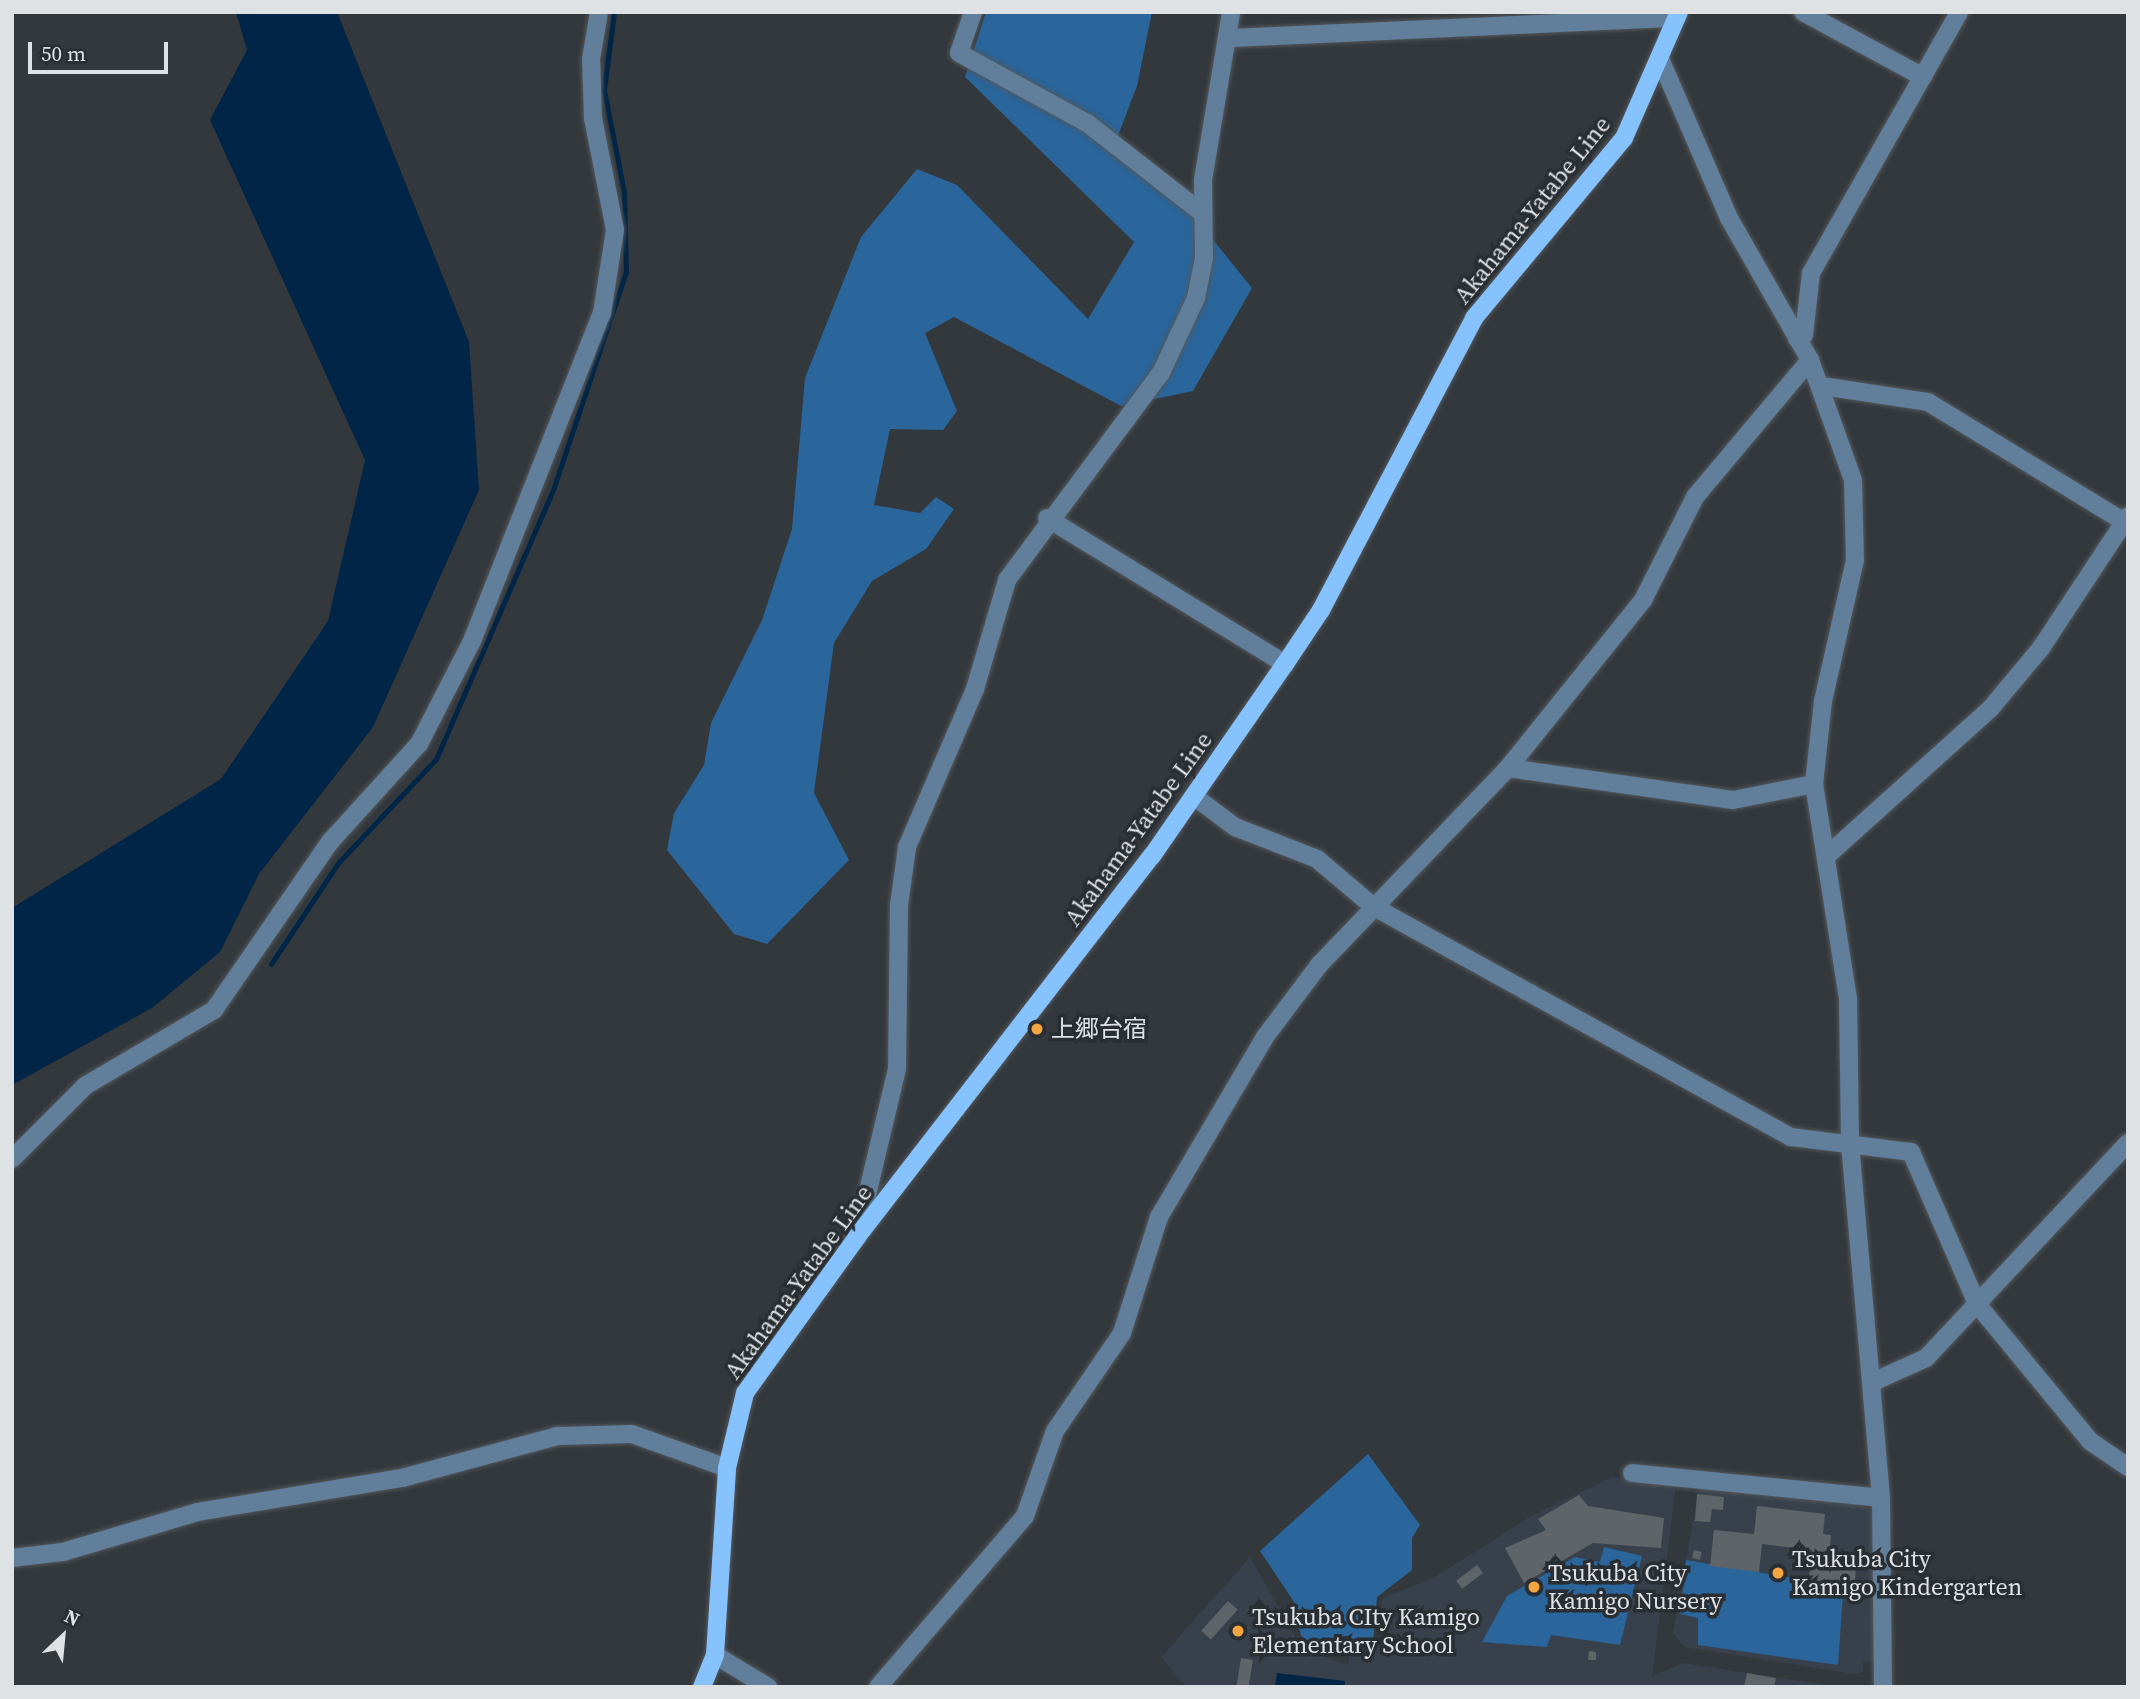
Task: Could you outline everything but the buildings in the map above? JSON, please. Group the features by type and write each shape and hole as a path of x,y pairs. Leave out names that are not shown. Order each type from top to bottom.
{"main road":[{"name":"Akahama-Yatabe Line","path":"702,1687 715,1655 727,1468 745,1393 857,1237 1195,797 1321,610 1474,318 1605,166 1661,61 1678,15"}],"street":[{"path":"12,1159 85,1086 214,1010 330,842 419,744 472,640 601,313 615,230 604,150 593,118 591,59 600,12"},
{"path":"973,12 959,53 1087,123 1201,212"},
{"path":"857,1237 897,1069 899,905 907,847 928,787 975,689 1007,580 1047,519 1113,444 1161,373 1196,298 1204,258 1201,212 1230,38 1231,12"},
{"path":"1803,12 1923,77"},
{"path":"1797,339 1804,335 1811,274 1959,12"},
{"path":"1230,38 1678,15"},
{"path":"1661,61 1729,218 1822,386 1853,480 1856,524 1854,560 1822,701 1814,784 1830,853 1848,998 1850,1143 1875,1381 1881,1498 1884,1687"},
{"path":"878,1687 1025,1516 1055,1432 1122,1333 1159,1217 1265,1037 1374,907 1508,768 1643,600 1695,497 1810,360"},
{"path":"1822,386 1928,402 2127,520 2041,648 1990,709 1830,853"},
{"path":"1047,519 1285,664"},
{"path":"1508,768 1733,800 1814,784"},
{"path":"1195,797 1235,827 1317,859 1374,907 1791,1137 1911,1152 1977,1304 2090,1441 2128,1467"},
{"path":"1875,1381 1926,1358 2128,1143"},
{"path":"12,1558 53,1554 198,1513 402,1478 558,1436 632,1434 727,1468"},
{"path":"1632,1474 1881,1498"},
{"path":"715,1655 768,1687"}],"shaded area":[{"path":"236,12 337,12 469,342 479,490 373,727 259,874 220,952 152,1008 12,1085 12,908 221,779 328,621 365,460 210,120 247,50"},
{"path":"986,12 1152,12 1137,86 1111,154 1193,215 1252,288 1193,391 1121,406 954,317 925,333 957,411 943,430 890,429 874,505 920,513 936,497 954,509 926,549 872,581 834,643 814,793 849,860 767,944 734,934 667,850 674,813 704,765 711,723 762,620 792,529 805,378 861,237 917,169 957,185 1088,319 1134,242 965,77"},
{"path":"1368,1454 1420,1525 1412,1538 1412,1570 1377,1597 1373,1643 1352,1641 1349,1655 1324,1652 1301,1636 1294,1602 1260,1551"},
{"name":"Tsukuba City Kamigo Nursery","path":"1612,1477 1676,1485 1652,1677 1682,1663 1840,1687 1186,1687 1161,1657 1250,1557 1302,1649 1348,1665 1351,1640 1389,1644 1387,1630 1373,1629 1383,1598 1435,1577 1530,1517"},
{"name":"Tsukuba City Kamigo Kindergarten","path":"1699,1488 1862,1505 1872,1513 1876,1662 1863,1662 1863,1672 1854,1674 1684,1647 1673,1633"},
{"path":"1604,1547 1642,1556 1620,1645 1551,1635 1547,1647 1482,1642 1507,1596 1575,1557 1600,1562"},
{"path":"1686,1560 1806,1580 1806,1589 1843,1594 1838,1665 1698,1645 1698,1618 1680,1614"},
{"path":"1277,1673 1345,1681 1345,1687 1275,1687"}],"waterway":[{"path":"271,964 338,863 436,759 554,487 626,272 624,192 604,90 614,12"}],"place":[{"name":"上郷台宿","path":"1037,1029"},
{"name":"Tsukuba City Kamigo Kindergarten","path":"1778,1573"},
{"name":"Tsukuba City Kamigo Nursery","path":"1534,1587"},
{"name":"Tsukuba CIty Kamigo Elementary School","path":"1238,1631"}]}
